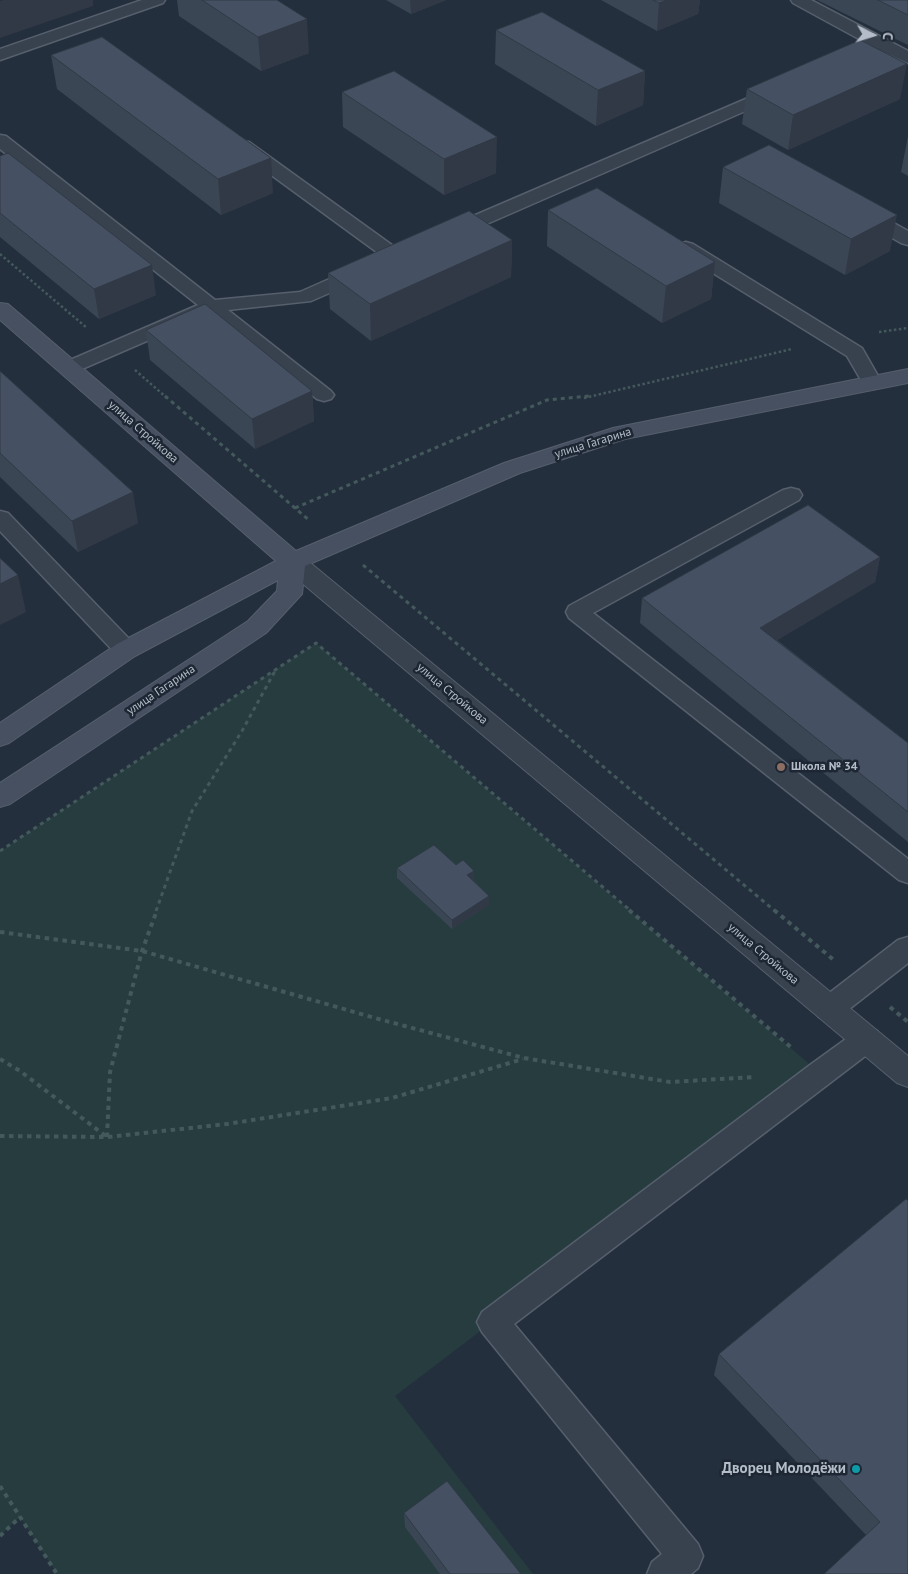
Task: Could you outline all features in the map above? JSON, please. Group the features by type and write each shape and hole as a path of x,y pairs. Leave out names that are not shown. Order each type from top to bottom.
{"street":[{"name":"улица Стройкова","path":"0,309 294,562 908,1074"},
{"name":"улица Гагарина","path":"0,736 126,650 294,562 512,468 621,433 908,376"},
{"name":"улица Гагарина","path":"0,797 257,627 288,594 294,562"}],"lane":[{"path":"0,55 136,3 157,0"},
{"path":"799,0 908,58"},
{"path":"828,68 883,45"},
{"path":"431,241 791,84"},
{"path":"228,135 396,256"},
{"path":"0,140 16,161 212,306 324,395"},
{"path":"572,179 589,190"},
{"path":"848,205 908,239"},
{"path":"674,241 855,352 872,383"},
{"path":"68,368 212,306 304,297 414,249"},
{"path":"791,495 577,612 908,873"},
{"path":"1,521 126,650"},
{"path":"829,1009 908,948"},
{"path":"664,1574 686,1556 493,1322 820,1072 867,1039"}],"path":[{"path":"0,254 336,544 908,1022"},
{"path":"295,508 547,400 582,398 834,339 908,328"},
{"path":"0,852 316,644 820,1072"},
{"path":"108,1137 110,1072 142,951 192,812 242,732 276,670"},
{"path":"0,932 142,951 375,1018 524,1058 670,1082 760,1076"},
{"path":"0,1136 108,1137 227,1124 392,1098 524,1058"},
{"path":"0,1060 20,1071 108,1137"},
{"path":"0,1486 57,1574"},
{"path":"0,1536 20,1517"}],"green space":[{"path":"316,643 820,1073 395,1396 533,1574 57,1574 20,1517 0,1536 0,851"}],"building":[{"path":"202,0 277,0 307,19 258,37"},
{"path":"653,0 667,0 659,3"},
{"path":"878,0 908,0 908,15"},
{"path":"542,12 645,71 598,90 496,30"},
{"path":"102,37 271,158 218,179 51,55"},
{"path":"860,40 907,64 793,115 747,89"},
{"path":"394,71 497,137 444,159 342,92"},
{"path":"769,145 897,215 851,239 723,167"},
{"path":"8,153 152,265 94,289 0,213 0,156"},
{"path":"597,188 715,262 666,286 548,210"},
{"path":"469,211 512,240 370,304 328,273"},
{"path":"205,304 312,391 252,419 146,330"},
{"path":"0,371 133,492 72,521 0,453"},
{"path":"808,505 880,557 760,628 908,743 908,812 642,598"},
{"path":"0,558 18,575 0,584"},
{"path":"434,845 456,865 463,860 474,871 467,875 489,896 452,920 397,868"},
{"name":"Дворец Молодёжи","path":"906,1199 908,1201 908,1574 824,1574 880,1522 719,1354"},
{"path":"447,1481 521,1574 450,1574 404,1513"}],"place":[{"name":"Школа № 34","path":"781,767"},
{"name":"Дворец Молодёжи","path":"856,1469"}]}
